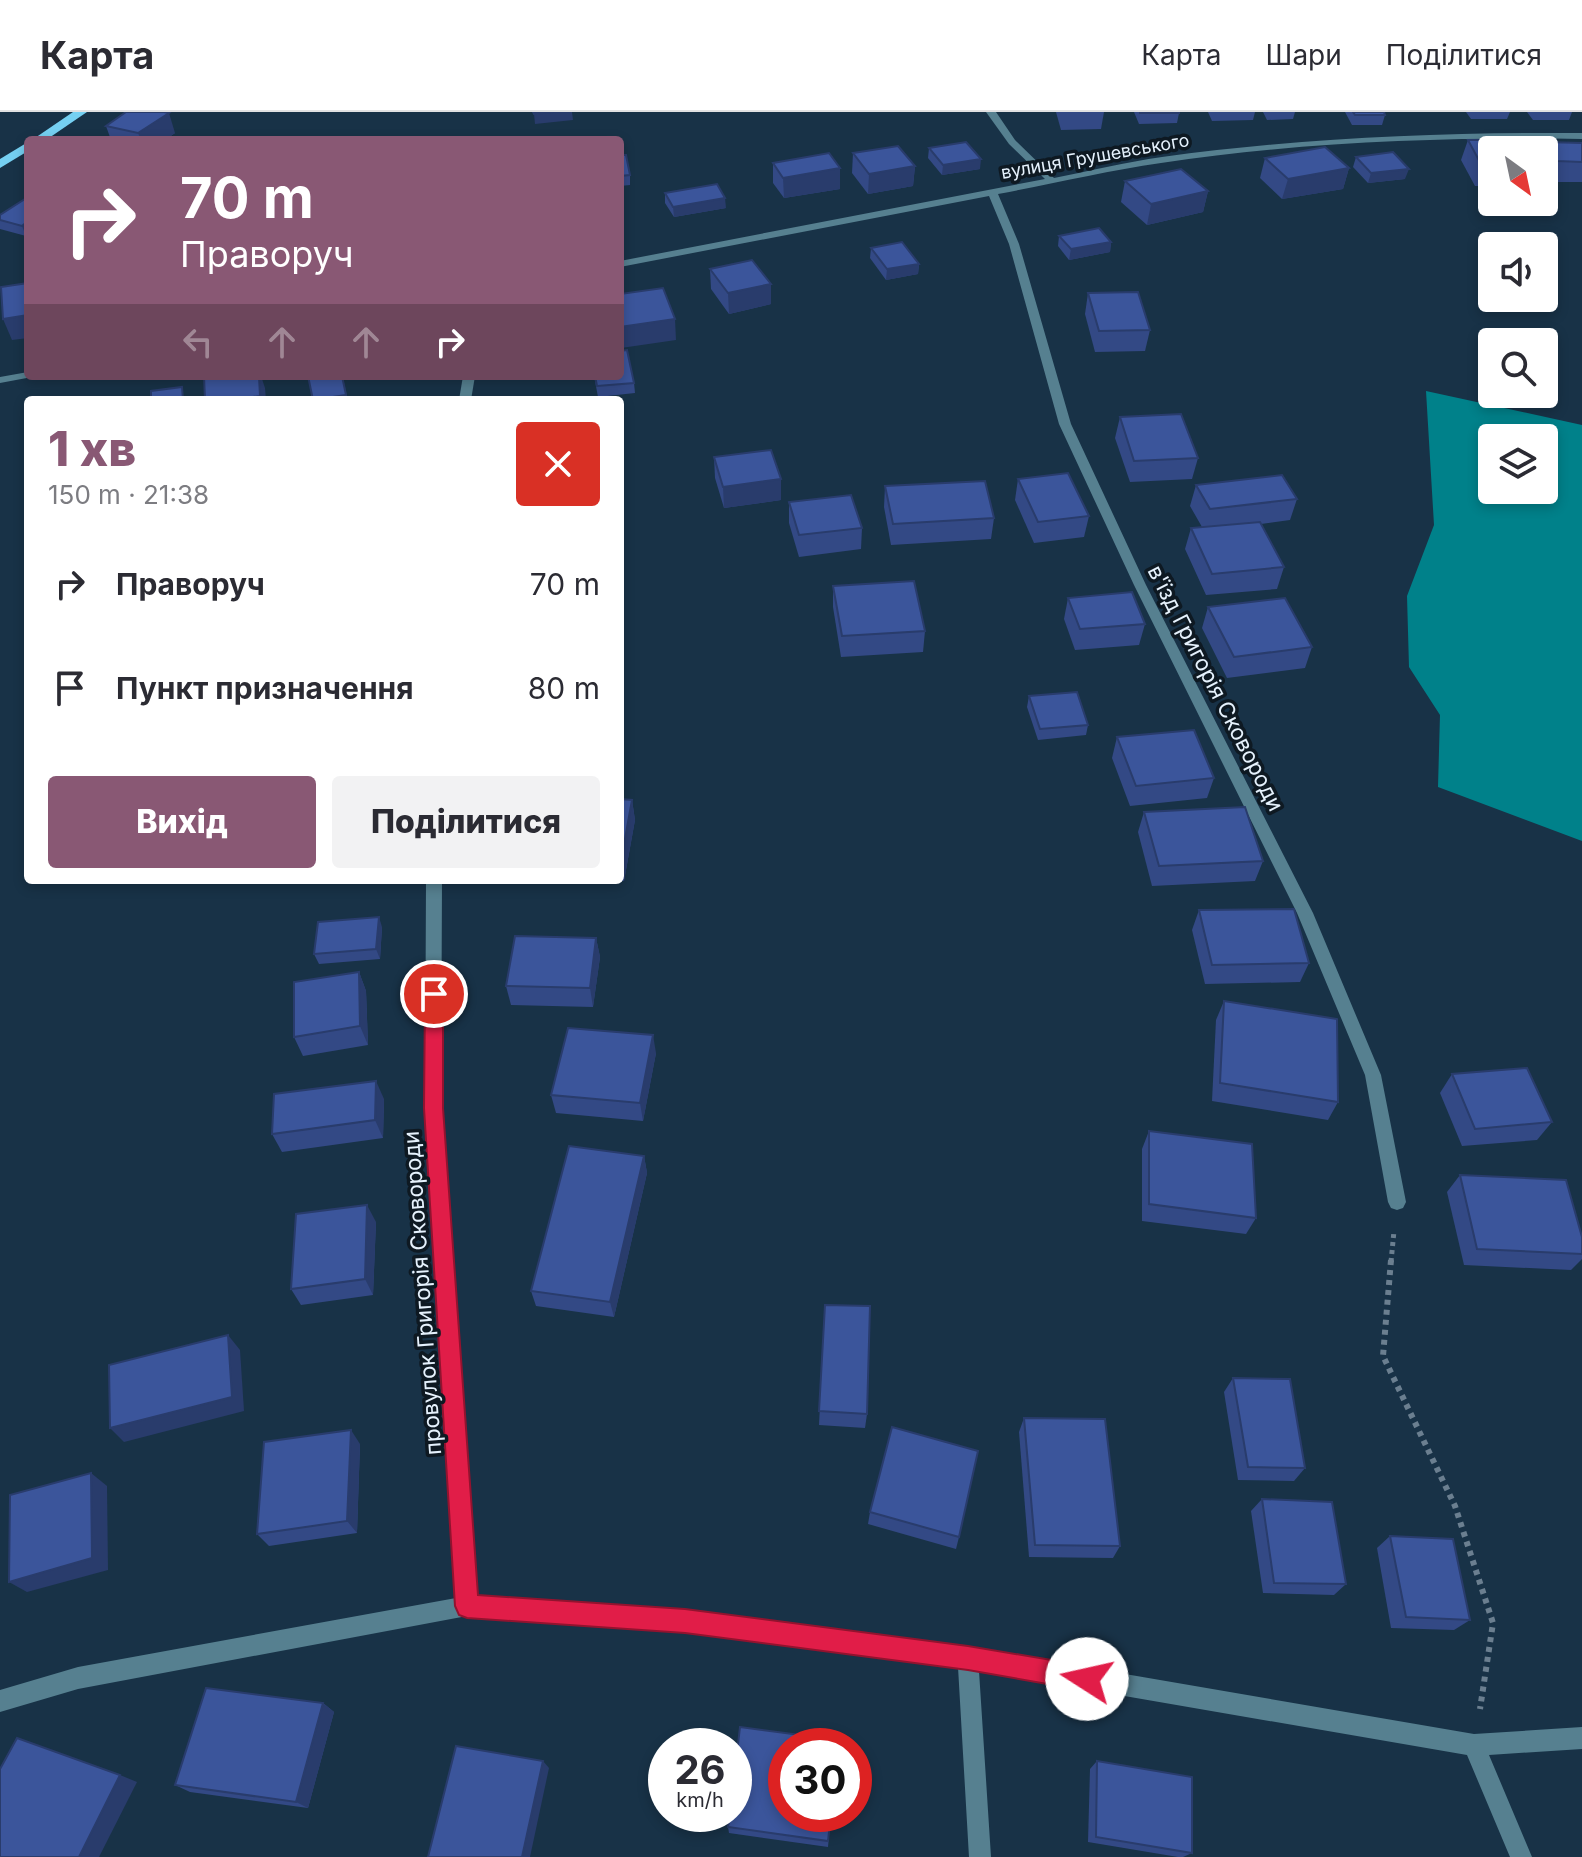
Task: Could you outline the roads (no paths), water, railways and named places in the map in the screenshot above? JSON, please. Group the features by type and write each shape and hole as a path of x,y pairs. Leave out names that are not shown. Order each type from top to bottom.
{"main road":[{"path":"44,136 81,112"},
{"path":"0,164 24,149"}],"street":[{"path":"991,112 1012,142 1051,180"},
{"name":"вулиця Грушевського","path":"624,263 1160,160 1306,144 1478,135 1582,136"},
{"name":"в'їзд Григорія Сковороди","path":"993,193 1014,244 1065,424 1140,585 1305,913 1373,1075 1397,1202"},
{"path":"0,380 24,376"},
{"name":"провулок Григорія Сковороди","path":"434,884 433,1108 467,1606"},
{"path":"0,1701 78,1678 467,1606 685,1621 968,1658 1474,1745 1582,1738"},
{"path":"968,1658 980,1857"},
{"path":"1474,1745 1521,1857"}]}
